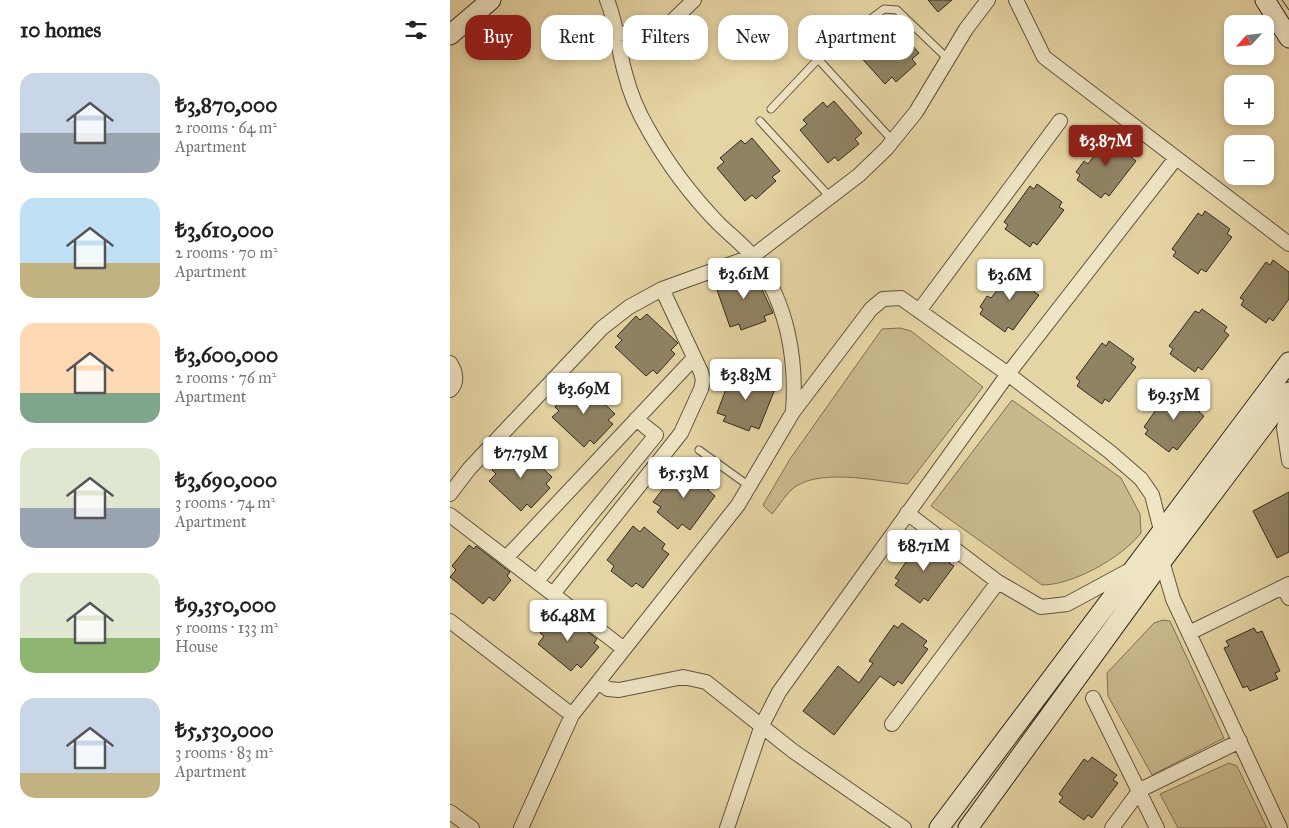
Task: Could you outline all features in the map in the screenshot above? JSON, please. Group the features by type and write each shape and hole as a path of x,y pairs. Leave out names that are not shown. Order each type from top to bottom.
{"main road":[{"path":"450,35 490,0"},
{"path":"1265,0 1289,38"},
{"path":"938,828 1130,570 1289,362"},
{"path":"968,828 1162,560 1289,392"}],"street":[{"path":"607,0 630,91 652,137 701,203 752,256 772,289 786,324 794,378 793,412"},
{"path":"617,34 662,32 694,0"},
{"path":"450,494 469,469 602,328 629,308 662,289 752,256 859,175 893,141 916,112 966,29 988,0"},
{"path":"1016,0 1044,57 1289,244"},
{"path":"919,310 1060,121"},
{"path":"727,828 762,725 779,692 1008,374 1176,158"},
{"path":"553,594 681,432 702,384 702,375 662,289"},
{"path":"521,828 572,715 738,505 793,412 876,303 883,298 901,298 919,310 1008,374 1110,452 1141,479 1152,496 1161,530 1162,560 1173,599 1280,828"},
{"path":"506,558 694,358"},
{"path":"450,363 456,380 455,386 450,390"},
{"path":"1289,408 1284,428 1289,461"},
{"path":"536,581 656,435 636,419"},
{"path":"907,513 998,582 1041,607 1049,608 1076,600 1105,582 1130,570"},
{"path":"450,515 624,649"},
{"path":"892,724 998,582"},
{"path":"1189,633 1287,590"},
{"path":"450,621 572,715"},
{"path":"598,682 608,689 620,690 683,677 697,680 716,688 793,751 904,828"},
{"path":"1093,698 1140,790 1157,828"},
{"path":"1112,828 1140,790 1240,741"},
{"path":"450,812 472,828"}],"lane":[{"path":"874,15 888,8 897,10 902,15"},
{"path":"914,26 948,59"},
{"path":"771,109 817,60"},
{"path":"819,60 893,141"},
{"path":"760,121 831,198"},
{"path":"699,450 749,486"}],"shaded area":[{"path":"900,328 911,331 983,387 908,484 847,477 815,479 802,483 791,490 772,514 763,505 790,459 882,329"},
{"path":"1012,400 1121,478 1140,514 1141,533 1121,552 1082,575 1054,584 1042,585 931,506"},
{"path":"1163,620 1170,621 1224,738 1152,775 1108,696 1107,673 1154,623"},
{"path":"1229,763 1237,766 1267,828 1178,828 1160,794"}],"building":[{"path":"928,0 952,0 938,12"},
{"path":"914,47 919,53 914,57"},
{"path":"863,60 913,60 916,64 896,82 892,77 885,84"},
{"path":"834,101 862,133 855,139 859,144 838,161 835,157 828,163 800,130 807,124 803,120 823,102 827,107"},
{"path":"1109,135 1134,153 1131,157 1136,161 1109,196 1105,193 1101,198 1077,180 1080,175 1076,172 1084,161 1088,164 1099,149 1095,146 1101,136 1106,140"},
{"path":"752,138 780,171 772,177 776,181 756,199 752,195 745,201 717,168 724,162 720,158 741,140 745,144"},
{"path":"1037,184 1062,202 1059,207 1064,210 1037,245 1033,242 1030,247 1005,229 1008,225 1004,222 1030,186 1034,189"},
{"path":"1205,211 1230,229 1227,234 1232,237 1206,272 1201,269 1198,274 1173,256 1176,252 1172,249 1198,213 1202,216"},
{"path":"1273,260 1289,272 1289,299 1273,321 1269,318 1266,323 1241,305 1244,300 1240,298 1266,262 1270,265"},
{"path":"1013,269 1037,287 1034,292 1039,295 1013,330 1008,327 1005,332 980,314 983,309 980,307 987,296 991,298 1002,284 998,281 1005,271 1009,274"},
{"path":"749,270 751,275 754,274 757,279 773,313 764,316 766,321 741,330 739,324 730,327 716,287 725,284 723,278"},
{"path":"1202,309 1227,327 1224,331 1229,335 1202,370 1198,367 1195,372 1170,354 1173,349 1169,346 1195,311 1199,313"},
{"path":"647,314 678,343 671,350 675,354 657,374 653,370 646,376 615,347 622,340 617,336 636,316 640,320"},
{"path":"1109,341 1134,359 1131,363 1136,367 1109,402 1105,399 1102,404 1077,386 1080,381 1076,378 1102,343 1106,346"},
{"path":"743,371 768,381 766,386 775,389 759,429 751,426 749,431 723,421 726,416 717,413 732,373 741,376"},
{"path":"584,384 615,414 608,420 613,424 594,444 590,440 584,447 552,417 559,411 555,407 573,387 577,391"},
{"path":"1177,389 1202,407 1199,412 1204,416 1177,450 1173,447 1169,452 1145,434 1148,430 1144,427 1169,391 1174,394"},
{"path":"521,448 552,477 546,484 550,488 531,508 527,504 521,511 489,481 496,474 492,470 510,451 514,455"},
{"path":"679,468 687,474 690,469 712,486 708,490 715,496 690,530 682,524 678,529 657,512 661,507 653,502"},
{"path":"1289,492 1289,552 1277,558 1253,511"},
{"path":"633,526 640,532 644,527 665,544 662,549 669,554 643,588 636,583 632,587 611,571 614,566 607,560"},
{"path":"928,540 953,559 949,563 954,566 928,601 924,598 920,603 895,585 899,580 895,578 920,542 924,545"},
{"path":"469,545 474,549 476,546 510,572 507,576 511,580 494,601 489,597 483,604 450,577 456,570 452,566"},
{"path":"557,612 561,616 563,613 597,639 594,643 599,647 581,668 577,664 571,671 538,644 544,636 540,633"},
{"path":"902,623 927,641 923,646 928,649 902,684 898,681 894,686 880,676 834,735 803,711 838,666 859,683 873,663 869,661 894,625 898,628"},
{"path":"1254,628 1257,633 1262,631 1280,671 1275,673 1278,679 1250,691 1247,686 1243,688 1224,648 1229,646 1226,641"},
{"path":"1092,757 1117,775 1113,780 1118,783 1092,818 1088,815 1084,820 1059,802 1063,797 1059,794 1084,759 1088,762"}],"tram line":[{"path":"1282,0 1289,10"}]}
